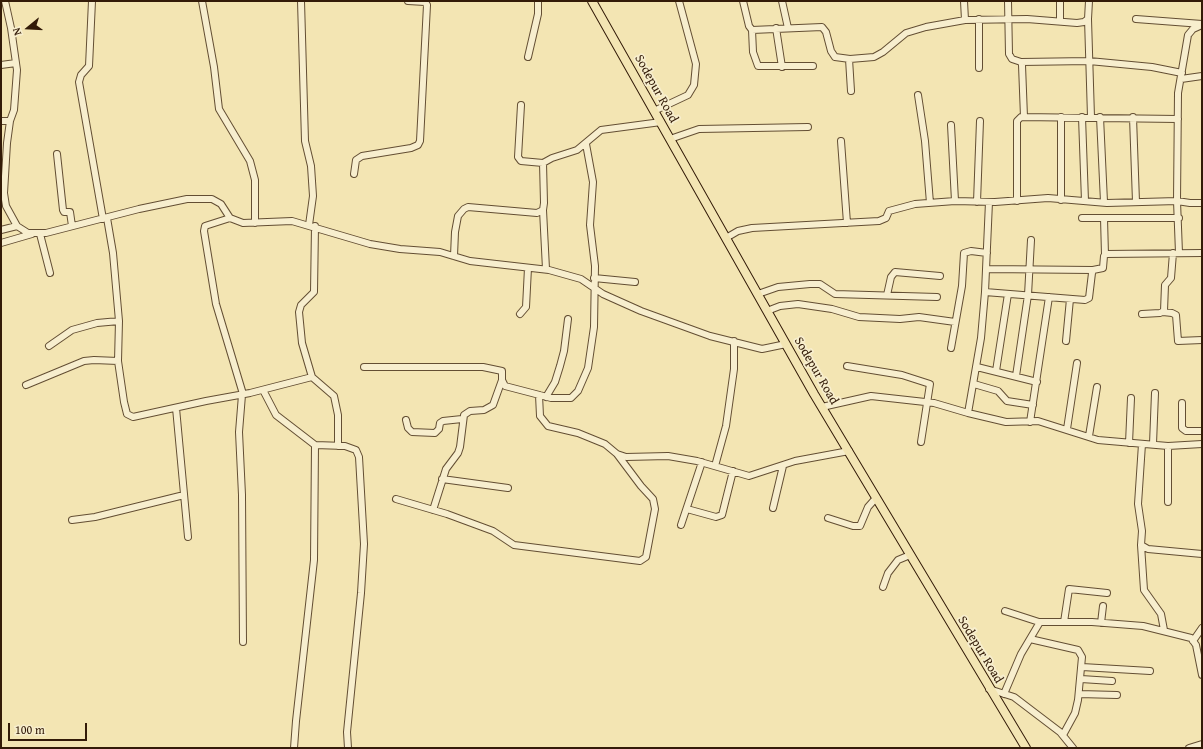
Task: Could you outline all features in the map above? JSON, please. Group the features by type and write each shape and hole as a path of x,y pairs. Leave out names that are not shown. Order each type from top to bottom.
{"main road":[{"name":"Sodepur Road","path":"592,1 822,407 989,689 1026,748"}],"street":[{"path":"5,1 16,63 14,110 10,121 3,170 6,206 16,226 28,233 37,234"},
{"path":"92,1 89,66 80,78 79,82 113,253 119,321 118,361 127,414 133,417 263,390 312,377"},
{"path":"202,1 214,67 219,109 250,161 255,180 255,223"},
{"path":"300,1 305,78 305,141 311,166 313,196 312,226 314,292 301,305 298,312 302,343 312,377 334,396 338,414 338,446"},
{"path":"354,174 356,160 362,156 411,148 418,145 420,141 429,2 408,1"},
{"path":"528,56 538,14 538,1"},
{"path":"654,111 688,95 694,85 696,64 679,1"},
{"path":"743,1 749,26 752,30 753,52 758,66 813,66"},
{"path":"782,1 788,28"},
{"path":"964,1 965,20"},
{"path":"1008,1 1010,57 1021,62 1090,61 1152,66 1181,76 1202,76"},
{"path":"1060,1 1060,21"},
{"path":"1089,1 1088,19 1091,117"},
{"path":"979,19 979,68"},
{"path":"752,30 822,27 826,32 831,51 835,57 849,59 874,57 883,52 906,33 926,27 965,20 1009,19 1077,23 1084,22 1088,19"},
{"path":"1136,19 1202,25"},
{"path":"1163,312 1165,285 1171,278 1176,253 1179,218 1177,201 1178,93 1188,35 1193,29 1202,25"},
{"path":"776,28 782,67"},
{"path":"849,59 852,91"},
{"path":"1021,62 1023,73 1024,117"},
{"path":"1,65 16,63"},
{"path":"918,95 925,141 930,203"},
{"path":"521,105 518,157 521,161 543,163 552,158 576,150 586,144 592,136 601,130 660,122"},
{"path":"1061,117 1061,200"},
{"path":"1082,117 1085,201"},
{"path":"1100,117 1104,202"},
{"path":"1017,201 1018,118 1133,117 1178,119"},
{"path":"1133,117 1136,202"},
{"path":"1,121 10,121"},
{"path":"977,202 980,121"},
{"path":"951,125 955,201"},
{"path":"670,139 699,129 808,126"},
{"path":"842,141 847,223"},
{"path":"502,380 505,386 546,397 562,399 571,398 578,391 588,368 594,327 594,252 590,225 593,182 586,144"},
{"path":"57,154 63,210 71,213 72,226"},
{"path":"543,163 543,210 546,269"},
{"path":"726,238 738,231 752,228 878,221 886,218 889,211 915,204 955,201 988,202 1048,198 1104,202 1177,201 1202,203"},
{"path":"1,243 187,199 212,199 221,204 230,218 243,223 292,221 370,244 400,249 440,252 470,261 546,269 581,279 603,294 665,321 710,336 762,348 786,344"},
{"path":"968,413 981,338 985,292 988,202"},
{"path":"454,256 458,216 464,209 468,207 529,213 537,213 543,210"},
{"path":"230,218 205,226 204,231 216,304 242,394 239,432 242,495 243,642"},
{"path":"1082,218 1179,218"},
{"path":"986,269 1093,270 1103,268 1105,255 1104,218"},
{"path":"1,230 16,226"},
{"path":"37,234 50,273"},
{"path":"1016,376 1028,295 1028,270 1031,240"},
{"path":"951,348 963,281 964,253 967,251 987,253"},
{"path":"1105,255 1108,253 1202,253"},
{"path":"520,314 526,307 528,268"},
{"path":"985,292 1088,299 1093,270"},
{"path":"887,295 891,277 895,272 940,276"},
{"path":"594,278 635,282"},
{"path":"758,294 778,287 820,284 835,294 937,297"},
{"path":"996,371 1008,294"},
{"path":"1030,422 1049,297"},
{"path":"1066,341 1070,298"},
{"path":"767,311 780,306 798,304 832,310 859,317 900,319 919,317 955,322"},
{"path":"1142,314 1163,312 1176,315 1178,341 1202,340"},
{"path":"546,397 555,382 560,366 564,351 568,320"},
{"path":"49,346 72,330 97,323 119,321"},
{"path":"715,466 726,426 734,369 734,341"},
{"path":"26,385 84,361 118,361"},
{"path":"1067,429 1077,363"},
{"path":"847,366 902,375 928,382 931,388 921,442"},
{"path":"364,367 483,367 502,371 502,380 493,406 484,410 466,412 462,420 460,447 442,479 433,510"},
{"path":"977,368 996,371 1037,382"},
{"path":"974,384 998,391 1007,401 1033,405"},
{"path":"1089,436 1097,387"},
{"path":"263,390 276,415 315,445 345,446 356,450 359,457 364,544 361,593 347,732 348,748"},
{"path":"1152,444 1155,393"},
{"path":"396,499 493,531 514,545 641,561 646,557 655,509 653,499 641,486 617,454 605,444 578,433 548,426 540,416 539,395"},
{"path":"822,407 871,396 928,402 1006,422 1038,422 1067,429 1098,440 1168,446 1202,444"},
{"path":"1129,443 1131,398"},
{"path":"1182,403 1182,428 1186,431 1202,430"},
{"path":"176,408 188,537"},
{"path":"406,420 409,431 435,433 439,429 440,423 443,421 462,420"},
{"path":"1142,444 1138,504 1142,531 1141,545 1144,590 1161,614 1164,630"},
{"path":"294,748 314,560 315,445"},
{"path":"1168,446 1168,502"},
{"path":"617,454 626,457 668,456 702,462 749,476 795,461 849,451"},
{"path":"681,525 702,462"},
{"path":"772,508 783,466"},
{"path":"687,509 716,517 722,516 733,471"},
{"path":"442,479 508,488"},
{"path":"72,520 95,517 184,495"},
{"path":"828,518 853,526 860,526 868,506 876,498"},
{"path":"1141,545 1148,549 1202,554"},
{"path":"883,587 888,573 898,560 910,555"},
{"path":"1064,622 1069,589 1107,593"},
{"path":"1101,623 1102,606"},
{"path":"1005,611 1039,622 1101,623 1142,626 1164,630 1191,638 1197,643"},
{"path":"1004,694 1018,659 1039,622"},
{"path":"1202,628 1197,643 1202,675"},
{"path":"1030,639 1078,650 1082,657 1081,679 1075,713 1063,735"},
{"path":"1082,667 1150,671"},
{"path":"1081,679 1112,681"},
{"path":"989,689 1014,697 1063,735 1073,748"},
{"path":"1079,694 1117,695"},
{"path":"1189,748 1202,744"}]}
